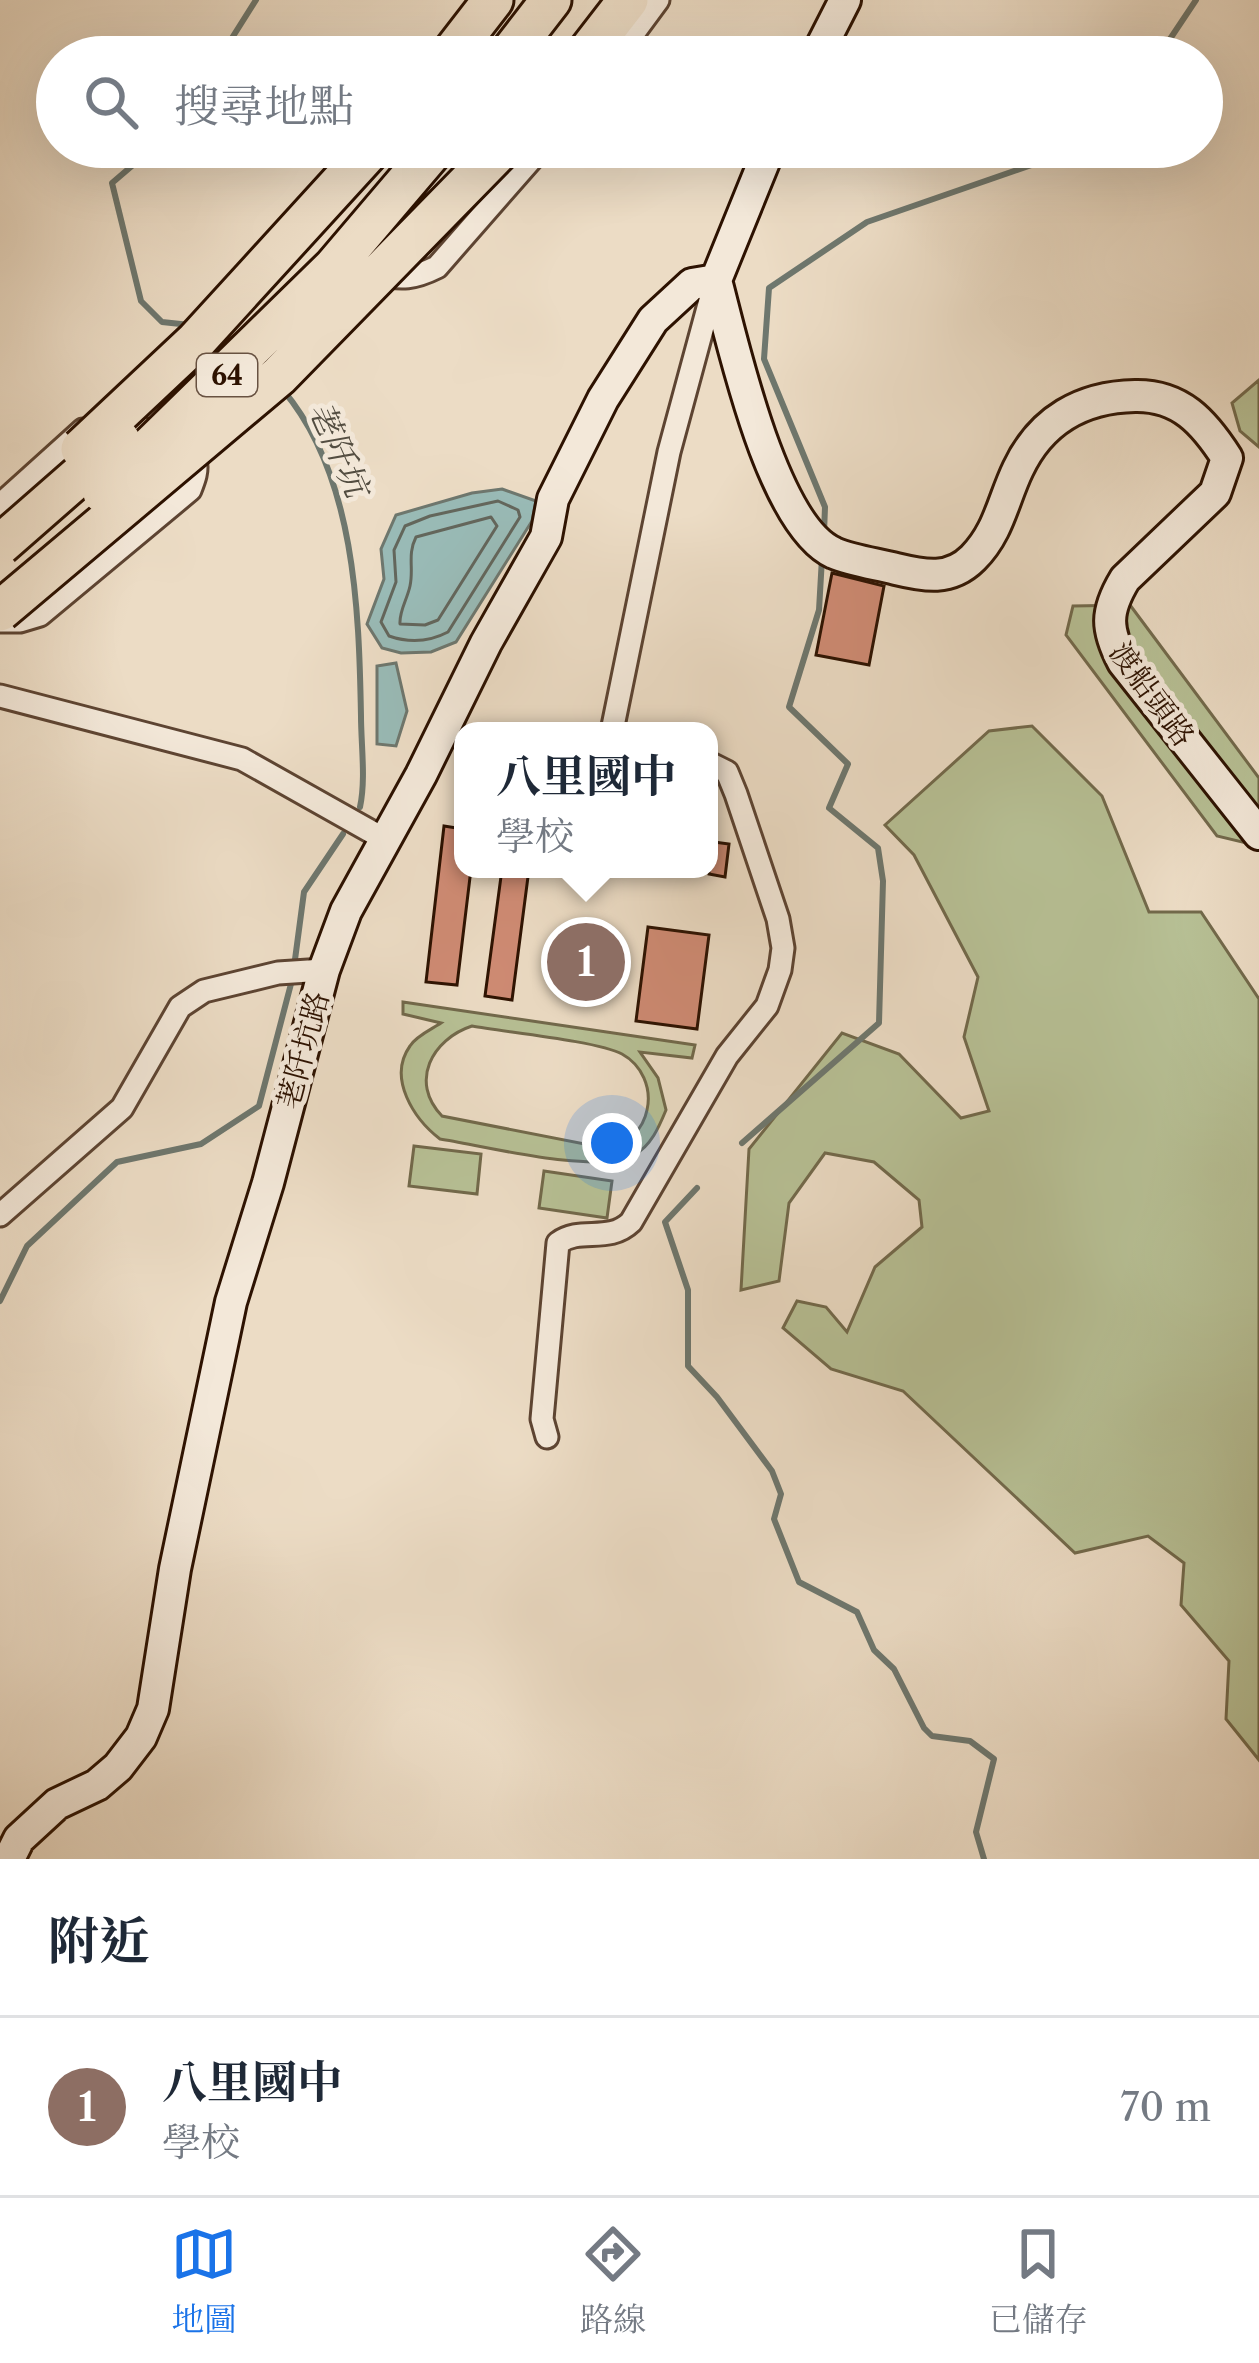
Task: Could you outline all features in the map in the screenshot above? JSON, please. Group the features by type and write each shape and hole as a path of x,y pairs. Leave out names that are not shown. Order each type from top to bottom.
{"highway":[{"path":"465,36 493,0"},
{"path":"491,36 519,0"},
{"path":"523,36 551,0"},
{"path":"600,36 628,0"},
{"path":"0,523 196,341 355,168"},
{"name":"64","path":"0,545 86,473 210,357 317,248 385,168"},
{"name":"64","path":"0,584 227,375 334,267 418,168"},
{"path":"0,611 279,376 482,168"}],"street":[{"path":"445,36 473,0"},
{"path":"631,36 658,0"},
{"path":"827,36 845,0"},
{"path":"335,168 324,184 334,234 373,272 400,280 418,277 454,252 524,168"},
{"path":"614,722 669,452 716,280 761,168"},
{"path":"165,418 245,340 334,234"},
{"name":"渡船頭路","path":"716,280 767,458 824,546 940,576 962,567 994,533 1032,442 1075,406 1114,397 1158,395 1208,428 1227,458 1215,493 1125,580 1115,596 1108,634 1123,662 1259,833"},
{"name":"荖阡坑路","path":"9,1859 19,1839 57,1804 97,1785 118,1767 141,1737 153,1709 175,1569 222,1341 315,970 546,537 553,499 603,399 653,320 692,284 716,280"},
{"path":"0,505 119,400 152,403 194,453 196,476 190,490 40,614 0,621"},
{"path":"0,696 242,759 386,841"},
{"path":"547,1437 542,1420 558,1243 573,1234 617,1233 631,1222 727,1056 767,1006 780,970 783,948 778,919 736,794 727,772 718,768"},
{"path":"0,1215 122,1108 180,1006 204,991 315,970"}],"green space":[{"path":"1259,380 1259,447 1240,431 1232,403"},
{"path":"1130,605 1259,778 1259,846 1217,836 1066,635 1073,606"},
{"path":"1032,726 1102,796 1149,912 1201,912 1259,999 1259,1760 1226,1719 1229,1661 1181,1605 1184,1563 1148,1536 1075,1553 903,1391 831,1369 783,1328 797,1301 826,1307 847,1332 875,1267 922,1227 919,1200 874,1162 825,1153 789,1203 779,1281 741,1290 749,1149 842,1033 899,1054 961,1118 989,1111 964,1037 978,977 914,855 885,825 989,731"},
{"path":"403,1002 695,1045 692,1058 640,1052 658,1078 666,1110 645,1147 617,1160 568,1161 440,1139 430,1131 407,1097 401,1071 413,1042 441,1023 403,1014","holes":["472,1026 572,1041 622,1054 635,1064 647,1086 642,1124 629,1139 610,1149 442,1116 427,1089 430,1063 446,1041"]},
{"path":"414,1146 481,1154 477,1194 409,1186"},
{"path":"544,1171 612,1181 607,1218 539,1208"}],"water":[{"path":"502,489 536,501 532,521 456,642 431,652 382,648 367,624 384,579 381,549 396,515"},
{"path":"396,663 407,711 396,746 377,744 377,666"}],"building":[{"path":"832,573 884,586 869,665 816,655"},
{"path":"444,826 454,828 454,878 470,878 457,985 426,982"},
{"path":"718,843 729,844 725,877 718,876"},
{"path":"501,878 528,878 512,1000 485,996"},
{"path":"648,927 709,935 697,1029 636,1021"}],"waterway":[{"name":"荖阡坑","path":"233,36 256,0"},
{"path":"1172,36 1196,0"},
{"name":"荖阡坑","path":"130,168 112,183 141,301 162,322 190,325"},
{"path":"824,533 825,507 764,359 769,288 867,222 1023,168"},
{"name":"荖阡坑","path":"283,390 325,462 348,545 360,675 360,807"},
{"path":"742,1143 879,1023 883,881 878,848 829,808 848,764 789,707 819,610 822,558"},
{"name":"荖阡坑","path":"294,967 304,892 343,834"},
{"name":"荖阡坑","path":"0,1301 27,1246 117,1162 201,1144 259,1106 292,980"},
{"path":"697,1188 665,1222 688,1290 688,1366 772,1471 781,1494 774,1519 799,1582 857,1612 874,1650 894,1669 932,1736 970,1741 994,1759 976,1832 984,1859"}],"place":[{"name":"八里國中","path":"586,962"}]}
